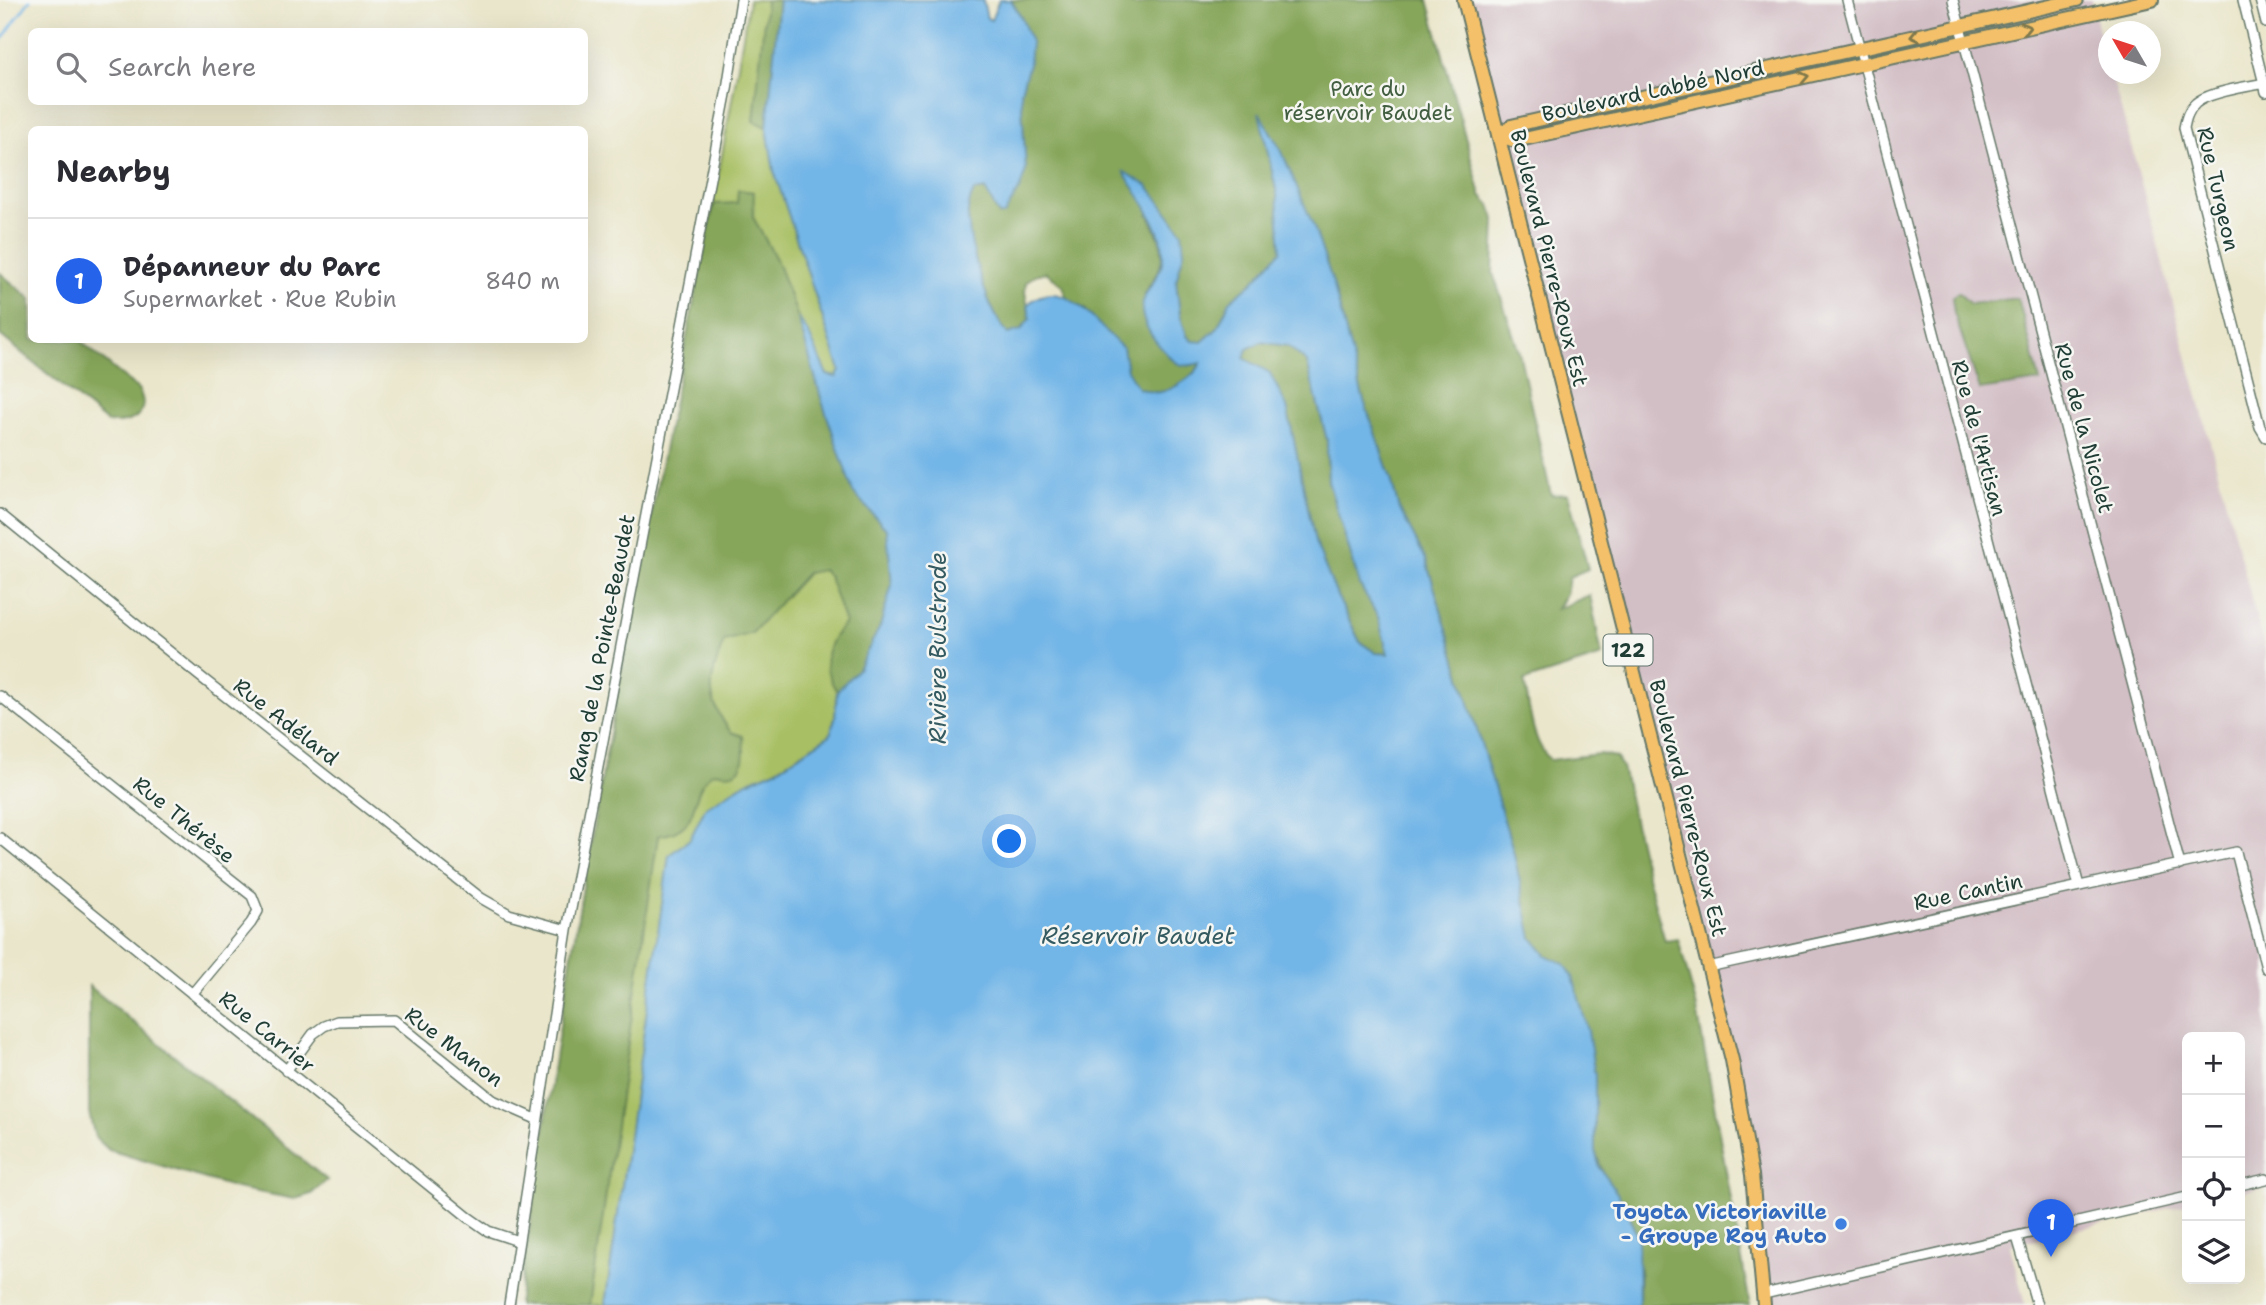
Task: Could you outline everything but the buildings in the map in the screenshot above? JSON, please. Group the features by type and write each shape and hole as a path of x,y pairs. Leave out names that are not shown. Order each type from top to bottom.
{"main road":[{"name":"Boulevard Pierre-Roux Est","path":"1464,0 1732,1060 1752,1175 1764,1300"},
{"name":"Boulevard Labbé Nord","path":"1498,135 1511,126 2077,0"},
{"name":"Boulevard Labbé Nord","path":"1498,135 1514,141 2152,0"}],"street":[{"name":"Rang de la Pointe-Beaudet","path":"509,1305 567,930 727,89 741,0"},
{"name":"Rue de l'Artisan","path":"1847,0 2079,886"},
{"name":"Rue de la Nicolet","path":"1953,0 2180,865"},
{"path":"2243,0 2265,86"},
{"path":"2260,0 2266,23"},
{"name":"Rue Turgeon","path":"2265,86 2212,95 2197,101 2187,115 2183,128 2260,427 2266,438"},
{"name":"Rue Adélard","path":"0,514 197,674 481,898 509,914 567,930"},
{"name":"Rue Thérèse","path":"0,696 252,896 258,911 251,923 192,994"},
{"name":"Rue Carrier","path":"0,838 478,1225 518,1241"},
{"name":"Rue Cantin","path":"1708,967 2236,852 2266,968"},
{"name":"Rue Manon","path":"286,1071 313,1034 324,1026 337,1021 394,1020 493,1100 536,1119"},
{"path":"2245,1184 2266,1179"},
{"path":"1764,1300 2182,1198"},
{"path":"2017,1237 2037,1305"}],"shaded area":[{"path":"1464,0 2091,0 2098,26 2098,84 2114,84 2266,653 2266,1187 2245,1192 2245,1032 2182,1032 2182,1205 2010,1245 2025,1305 1764,1305 1732,1060"}],"green space":[{"path":"749,0 779,0 767,128 774,171 840,370 837,378 827,375 820,360 887,530 837,691 835,718 830,735 775,770 747,782 706,807 690,839 669,855 605,1305 518,1305 597,804 717,183"},
{"path":"766,0 779,0 767,128 754,121"},
{"name":"Parc du réservoir Baudet","path":"1011,0 1125,0 1136,5 1154,0 1428,0 1481,195 1490,205 1495,219 1493,273 1519,352 1551,495 1568,494 1588,569 1569,577 1566,594 1557,609 1590,595 1602,656 1524,681 1532,723 1539,744 1551,760 1599,754 1616,757 1622,767 1646,873 1665,941 1678,939 1696,1004 1750,1305 1639,1305 1640,1270 1595,1151 1595,1075 1565,964 1546,955 1532,938 1513,850 1426,560 1398,506 1363,398 1333,283 1314,228 1282,152 1260,115 1277,194 1281,251 1252,283 1230,301 1217,329 1202,342 1192,341 1187,336 1180,315 1176,281 1184,252 1148,213 1162,254 1158,271 1144,294 1201,362 1184,381 1161,392 1138,388 1127,371 1123,348 1109,337 1085,309 1066,298 1063,286 1046,272 1035,275 1026,282 1030,318 1021,330 1008,334 1000,323 981,279 972,246 968,213 974,191 985,189 999,215 1026,170 1021,91 1029,64 1022,19"},
{"path":"738,190 754,192 753,217 776,259 798,317 822,401 853,492 887,530 892,585 880,627 858,669 837,691 831,682 826,664 829,647 845,623 829,577 823,570 807,573 752,633 724,641 715,667 713,698 716,709 731,732 743,736 743,760 738,771 725,774 714,772 705,780 690,818 684,826 658,836 590,1305 518,1305 585,875 656,491 714,204 737,203"},
{"path":"0,273 28,296 28,343 83,343 138,389 143,405 141,411 131,420 107,422 0,335"},
{"path":"1958,292 1970,304 2018,298 2040,381 1980,390 1954,313 1952,297"},
{"path":"1261,342 1288,346 1307,362 1327,440 1328,481 1360,585 1378,617 1389,654 1376,653 1360,642 1337,596 1315,542 1287,407 1244,358 1247,349"},
{"path":"89,986 327,1180 311,1194 295,1199 236,1188 109,1150 95,1137 89,1113"}],"water":[{"name":"Réservoir Baudet","path":"779,0 983,0 987,18 991,20 999,0 1011,0 1031,42 1029,64 1021,91 1026,170 1020,188 1004,215 999,215 985,189 974,191 968,206 969,231 987,295 1008,334 1021,330 1030,318 1028,304 1041,296 1055,294 1067,298 1080,306 1123,348 1127,370 1138,388 1158,392 1166,391 1184,381 1201,363 1181,365 1164,351 1149,331 1143,316 1143,303 1159,272 1163,259 1162,244 1151,215 1123,171 1148,186 1182,232 1184,252 1176,281 1180,315 1187,336 1192,341 1202,342 1217,329 1230,301 1252,283 1281,251 1277,194 1259,112 1282,152 1314,227 1333,283 1363,398 1398,506 1426,560 1513,850 1532,938 1546,955 1565,964 1573,977 1588,1031 1595,1075 1595,1151 1600,1168 1623,1202 1638,1238 1639,1305 605,1305 669,855 690,839 706,807 747,782 776,770 830,735 835,718 837,691 858,669 880,627 892,585 887,530 853,492 822,401 798,317 809,334 827,375 837,377 840,370 774,171 767,128","holes":["1261,342 1288,346 1307,362 1327,440 1328,481 1360,585 1378,617 1388,654 1376,653 1360,642 1337,596 1315,542 1287,407 1270,373 1244,358 1247,349"]}],"waterway":[{"path":"0,42 30,0"}],"place":[{"name":"Toyota Victoriaville - Groupe Roy Auto","path":"1841,1224"},
{"name":"Dépanneur du Parc","path":"2051,1257"}],"water label":[{"name":"Rivière Bulstrode","path":"938,648"}]}
